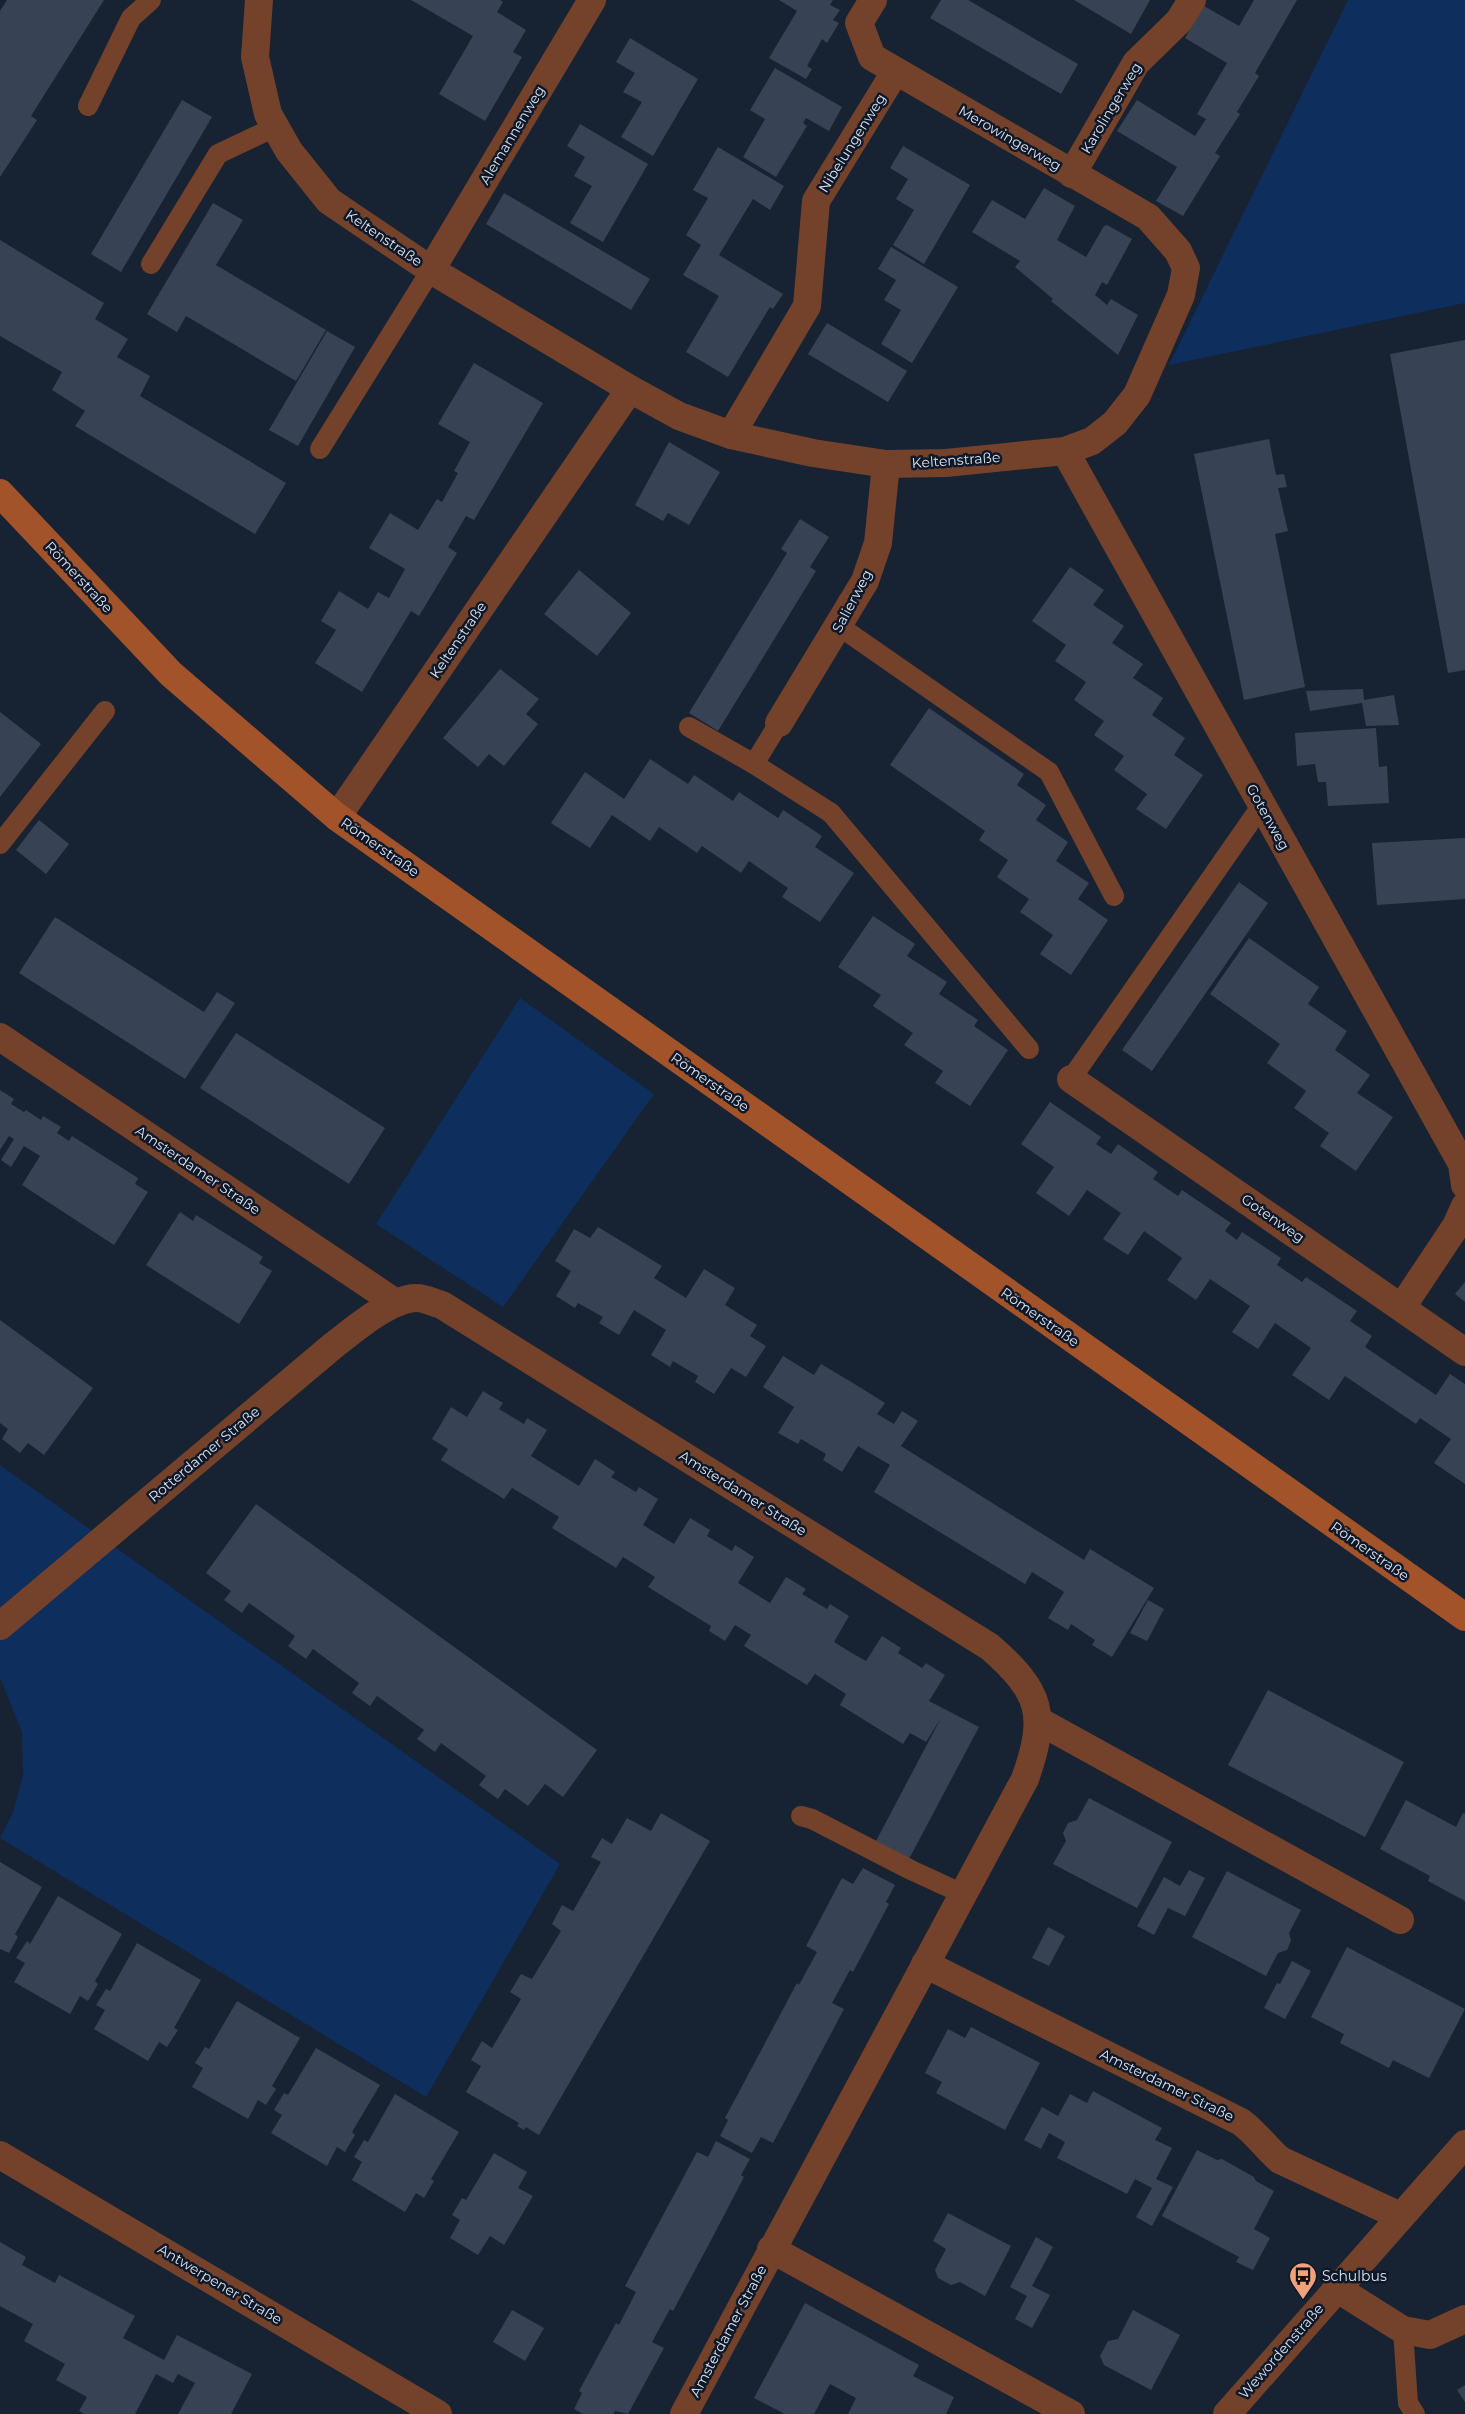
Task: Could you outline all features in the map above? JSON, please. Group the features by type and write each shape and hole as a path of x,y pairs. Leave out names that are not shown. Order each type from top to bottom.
{"street":[{"name":"Keltenstraße","path":"259,0 255,58 268,114 289,151 329,201 431,270 630,389 679,416 731,434 812,453 886,464 946,463 1065,451 1092,441 1115,423 1136,395 1181,295 1186,268"},
{"name":"Alemannenweg","path":"431,270 592,0"},
{"name":"Merowingerweg","path":"872,0 859,23 872,57 1148,218 1178,251 1186,268"},
{"name":"Karolingerweg","path":"1072,174 1136,63 1179,21 1192,0"},
{"name":"Nibelungenweg","path":"731,434 806,306 816,201 895,72"},
{"name":"Keltenstraße","path":"337,817 630,389"},
{"name":"Gotenweg","path":"1065,451 1462,1164 1465,1185"},
{"name":"Salierweg","path":"779,723 866,581 878,543 886,464"},
{"name":"Römerstraße","path":"0,493 171,674 337,817 1465,1618"},
{"name":"Amsterdamer Straße","path":"0,1037 406,1300 442,1305 990,1647 1015,1669 1035,1700 1039,1721 1036,1748 1025,1779 684,2414"},
{"name":"Gotenweg","path":"1071,1079 1465,1352"},
{"path":"1402,1307 1456,1226 1465,1206"},
{"name":"Rotterdamer Straße","path":"0,1626 334,1345 368,1319 406,1300"},
{"path":"1039,1721 1400,1920"},
{"name":"Amsterdamer Straße","path":"925,1964 1241,2122 1254,2132 1280,2160 1400,2216"},
{"name":"Wewordenstraße","path":"1226,2414 1465,2144"},
{"name":"Antwerpener Straße","path":"0,2154 438,2414"},
{"name":"Amsterdamer Straße","path":"771,2249 1071,2414"},
{"path":"1336,2288 1403,2330 1430,2335 1465,2319"}],"lane":[{"path":"88,106 131,18 151,0"},
{"path":"151,264 218,154 275,127"},
{"path":"320,449 431,270"},
{"path":"839,626 1049,772 1114,896"},
{"path":"0,844 105,712"},
{"path":"754,764 779,723"},
{"path":"689,727 754,764 831,813 1029,1049"},
{"path":"1071,1079 1262,805"},
{"path":"801,1816 812,1819 911,1870 963,1894"},
{"path":"1403,2330 1408,2403 1415,2414"}],"shaded area":[{"path":"1348,0 1465,0 1465,303 1169,365"},
{"path":"520,998 654,1094 503,1307 376,1224"},
{"path":"0,1465 560,1864 426,2097 0,1838 13,1812 23,1775 22,1732 0,1678"}],"building":[{"path":"7,0 104,0 31,116 37,120 0,177 0,11"},
{"path":"411,0 500,0 503,2 497,12 526,30 513,52 522,57 485,121 439,94 473,36"},
{"path":"779,0 833,0 830,5 840,10 833,20 839,23 827,43 822,39 807,66 812,69 806,79 769,58 797,11"},
{"path":"941,0 968,0 1078,64 1061,94 930,18"},
{"path":"1074,0 1150,0 1131,34"},
{"path":"1254,0 1297,0 1255,73 1259,76 1237,112 1240,114 1215,153 1220,156 1183,216 1156,201 1177,167 1117,131 1137,100 1195,136 1206,119 1197,114 1227,63 1185,38 1204,6 1239,26"},
{"path":"630,38 698,79 653,156 621,137 642,102 623,92 635,73 616,62"},
{"path":"775,68 842,107 829,131 806,118 803,123 807,126 776,177 743,157 765,119 750,110"},
{"path":"182,100 212,117 121,272 91,254"},
{"path":"580,124 648,164 603,242 570,223 592,186 574,176 585,157 567,146"},
{"path":"903,146 970,185 924,264 893,245 914,210 896,199 908,179 890,168"},
{"path":"718,147 784,186 770,210 753,199 719,255 783,294 773,309 770,307 728,377 686,352 719,296 683,275 701,245 686,235 708,198 693,190"},
{"path":"1044,188 1075,206 1057,240 1086,257 1104,226 1107,225 1132,239 1107,285 1102,282 1095,295 1107,305 1111,299 1138,315 1118,355 1051,301 1053,299 1015,267 1020,261 972,232 992,200 1025,219"},
{"path":"504,193 650,279 631,310 486,224"},
{"path":"213,203 243,220 216,265 326,330 296,381 186,316 177,332 147,314"},
{"path":"0,240 104,303 95,319 128,339 117,357 150,376 140,396 286,483 255,534 75,426 85,411 52,390 62,372 0,336"},
{"path":"891,247 958,287 912,363 881,344 901,310 884,300 896,280 878,269"},
{"path":"827,323 907,371 888,402 808,354"},
{"path":"327,331 355,347 298,446 269,430"},
{"path":"1465,340 1465,670 1448,673 1390,354"},
{"path":"474,363 543,403 474,520 466,516 448,547 457,553 419,616 411,611 362,692 315,663 336,630 321,621 339,591 368,609 378,592 389,598 405,569 369,548 390,513 418,530 437,499 442,502 458,473 454,471 470,442 438,424"},
{"path":"1269,439 1276,475 1284,474 1287,487 1278,488 1288,531 1275,534 1305,687 1244,700 1194,454"},
{"path":"669,442 720,472 689,525 668,513 663,521 635,505"},
{"path":"800,519 829,537 810,567 816,571 718,731 689,713 787,553 781,549"},
{"path":"1070,567 1104,590 1093,605 1124,626 1112,643 1143,664 1133,678 1163,698 1152,715 1185,738 1174,755 1203,775 1166,829 1136,809 1147,794 1114,770 1124,756 1094,735 1104,721 1074,700 1086,682 1055,661 1066,645 1032,621"},
{"path":"579,570 631,613 597,656 544,614"},
{"path":"500,669 539,699 526,714 538,724 504,766 489,754 478,767 443,738"},
{"path":"1363,689 1364,700 1394,695 1399,725 1366,726 1362,703 1310,711 1306,691"},
{"path":"929,708 1024,774 1017,785 1046,805 1036,820 1068,842 1056,861 1089,883 1078,899 1108,920 1071,975 1040,954 1053,935 1020,912 1029,899 997,877 1008,860 979,840 985,831 890,765"},
{"path":"0,712 41,744 0,797"},
{"path":"1376,728 1379,767 1387,766 1389,803 1328,806 1326,782 1318,782 1315,764 1297,766 1295,733"},
{"path":"650,759 688,784 694,775 733,801 739,792 778,818 783,810 822,836 815,847 854,873 820,922 782,897 788,888 749,861 741,873 702,846 697,853 659,827 650,841 612,815 590,848 551,823 585,772 624,799"},
{"path":"39,820 69,844 46,874 16,850"},
{"path":"1465,838 1465,899 1377,905 1372,843"},
{"path":"1239,882 1268,903 1152,1071 1122,1050"},
{"path":"873,916 915,944 907,956 947,982 939,994 978,1020 974,1026 1008,1050 970,1106 935,1083 943,1071 904,1045 913,1033 873,1006 881,995 838,967"},
{"path":"55,917 204,1012 217,992 235,1003 185,1079 19,973"},
{"path":"1249,938 1319,987 1308,1004 1347,1031 1335,1050 1370,1075 1357,1093 1393,1117 1356,1171 1320,1146 1329,1133 1294,1108 1306,1091 1267,1063 1280,1044 1210,994"},
{"path":"236,1033 385,1128 349,1184 200,1088"},
{"path":"0,1090 14,1099 11,1104 24,1112 26,1110 41,1120 43,1116 61,1127 57,1133 69,1141 72,1136 138,1178 135,1184 148,1192 114,1245 22,1185 40,1156 24,1146 11,1167 1,1160 14,1139 9,1136 0,1150"},
{"path":"1050,1102 1101,1137 1096,1144 1111,1154 1118,1144 1158,1172 1153,1179 1178,1196 1182,1190 1231,1223 1225,1231 1237,1240 1242,1232 1281,1258 1277,1265 1302,1282 1306,1277 1357,1311 1350,1321 1372,1336 1365,1347 1436,1395 1450,1374 1465,1384 1465,1484 1434,1463 1451,1439 1420,1418 1416,1424 1345,1376 1329,1400 1292,1375 1311,1348 1275,1323 1258,1349 1232,1332 1250,1306 1210,1279 1196,1300 1167,1280 1182,1258 1144,1231 1128,1255 1103,1239 1121,1213 1087,1190 1069,1216 1036,1193 1054,1167 1021,1144"},
{"path":"180,1212 193,1221 196,1215 263,1257 259,1263 272,1271 239,1324 146,1265"},
{"path":"598,1227 662,1266 654,1278 686,1298 704,1269 735,1288 725,1305 757,1325 750,1336 766,1346 746,1377 731,1368 714,1394 695,1382 698,1376 673,1361 670,1367 651,1355 666,1330 634,1310 619,1335 599,1323 603,1317 578,1303 575,1308 556,1296 571,1271 555,1261 574,1229 590,1238"},
{"path":"1465,1282 1465,1302 1455,1294"},
{"path":"0,1320 93,1388 44,1455 28,1443 20,1453 2,1439 8,1429 0,1423"},
{"path":"783,1356 814,1375 821,1364 853,1383 885,1403 877,1414 894,1424 902,1411 918,1421 901,1446 1084,1560 1090,1549 1154,1588 1112,1657 1092,1645 1095,1640 1071,1624 1068,1630 1048,1618 1064,1592 1032,1572 1025,1584 874,1492 890,1465 858,1446 842,1472 823,1460 826,1454 801,1439 798,1444 778,1433 794,1407 763,1387"},
{"path":"483,1391 503,1403 499,1409 524,1424 527,1418 547,1430 531,1456 579,1486 595,1459 615,1472 611,1477 636,1492 639,1487 658,1499 643,1525 674,1544 690,1518 710,1530 707,1536 732,1551 735,1545 754,1557 738,1583 770,1603 786,1577 806,1589 802,1594 827,1609 830,1604 849,1616 834,1642 850,1652 866,1661 882,1636 901,1648 898,1653 922,1668 926,1663 945,1675 929,1701 979,1727 909,1859 876,1841 941,1718 926,1742 910,1733 903,1744 840,1705 846,1694 815,1674 807,1685 744,1646 751,1635 735,1625 725,1641 709,1631 711,1626 648,1587 655,1577 623,1557 616,1568 552,1528 559,1517 527,1497 512,1488 504,1499 441,1460 448,1449 432,1439 451,1407 467,1417"},
{"path":"256,1504 597,1750 563,1797 545,1784 528,1806 505,1789 498,1799 479,1785 486,1776 441,1743 435,1752 417,1739 424,1730 377,1696 370,1706 352,1693 359,1683 313,1649 306,1659 288,1646 295,1636 249,1603 242,1613 224,1600 231,1591 206,1573"},
{"path":"1148,1600 1164,1609 1147,1641 1130,1633"},
{"path":"1268,1690 1404,1762 1365,1837 1228,1765"},
{"path":"1089,1798 1172,1842 1137,1908 1053,1864 1066,1841 1063,1833 1068,1823 1077,1820"},
{"path":"1406,1800 1456,1827 1463,1813 1465,1814 1465,1901 1428,1881 1430,1876 1380,1849"},
{"path":"661,1813 710,1841 539,2135 526,2127 524,2130 517,2126 519,2123 466,2092 481,2066 471,2060 482,2041 492,2048 521,1999 510,1992 521,1974 532,1979 561,1931 552,1924 562,1905 573,1911 601,1862 591,1857 602,1838 612,1844 627,1818 651,1831"},
{"path":"0,1862 42,1887 15,1934 18,1937 9,1953 0,1949"},
{"path":"863,1868 895,1885 886,1902 889,1904 853,1972 850,1970 832,2003 844,2009 773,2143 761,2137 752,2153 720,2136 728,2120 725,2118 797,1983 799,1985 817,1952 806,1946 842,1878 853,1884"},
{"path":"1189,1870 1205,1878 1185,1916 1168,1908 1154,1935 1137,1926 1164,1877 1180,1886"},
{"path":"1227,1871 1301,1910 1289,1933 1291,1941 1287,1950 1278,1953 1266,1976 1192,1937"},
{"path":"58,1896 122,1934 95,1981 98,1984 88,2001 80,1996 70,2014 14,1982 25,1963 16,1958 27,1941 30,1944"},
{"path":"1048,1927 1065,1936 1049,1966 1032,1958"},
{"path":"137,1943 201,1980 174,2028 178,2030 167,2047 159,2042 148,2061 94,2029 105,2010 96,2005 106,1989 110,1991"},
{"path":"1347,1947 1465,2009 1429,2078 1393,2060 1389,2068 1340,2043 1344,2034 1311,2017"},
{"path":"1292,1961 1311,1971 1285,2019 1264,2008 1277,1983 1280,1984"},
{"path":"237,2001 300,2038 272,2086 276,2089 266,2105 258,2100 248,2119 192,2087 203,2068 195,2063 205,2047 209,2049"},
{"path":"971,2027 1040,2063 1005,2130 936,2093 942,2082 925,2073 948,2029 965,2038"},
{"path":"316,2048 380,2085 352,2132 355,2135 345,2152 337,2147 327,2166 271,2133 282,2115 274,2110 284,2093 288,2095"},
{"path":"1093,2091 1162,2128 1155,2140 1172,2148 1156,2179 1173,2187 1152,2226 1136,2217 1152,2188 1135,2179 1127,2194 1057,2158 1065,2142 1049,2133 1041,2149 1024,2140 1042,2107 1058,2116 1070,2094 1087,2103"},
{"path":"395,2094 459,2132 431,2179 434,2181 424,2198 416,2193 405,2212 352,2180 362,2162 354,2157 364,2140 368,2142"},
{"path":"716,2141 750,2159 741,2175 744,2177 709,2244 673,2311 670,2309 652,2342 664,2348 628,2414 615,2411 614,2414 583,2414 574,2409 582,2393 579,2391 616,2323 619,2325 636,2292 625,2286 697,2152 708,2157"},
{"path":"1197,2150 1217,2160 1222,2159 1274,2191 1254,2229 1270,2238 1253,2270 1236,2262 1239,2257 1162,2216"},
{"path":"494,2153 527,2172 518,2188 533,2196 504,2245 490,2236 478,2255 450,2238 460,2220 452,2215 462,2198 466,2200"},
{"path":"948,2213 1011,2246 985,2296 960,2282 951,2285 938,2278 935,2270 946,2249 933,2241"},
{"path":"1036,2237 1053,2247 1032,2286 1050,2295 1032,2328 1015,2319 1027,2296 1010,2287"},
{"path":"0,2242 26,2257 22,2265 55,2283 59,2275 135,2316 123,2338 164,2360 177,2335 252,2374 231,2414 178,2414 195,2383 178,2374 173,2383 156,2374 135,2414 85,2414 79,2411 87,2397 56,2380 65,2364 24,2341 33,2324 0,2306"},
{"path":"805,2303 919,2365 913,2376 954,2397 946,2414 848,2414 856,2398 830,2384 814,2414 785,2414 754,2398"},
{"path":"512,2310 544,2328 525,2361 493,2342"},
{"path":"1133,2310 1180,2335 1151,2390 1104,2365 1100,2356 1108,2341 1118,2339"},
{"path":"1465,2385 1465,2402 1457,2390"}],"place":[{"name":"Schulbus","path":"1303,2300"}]}
